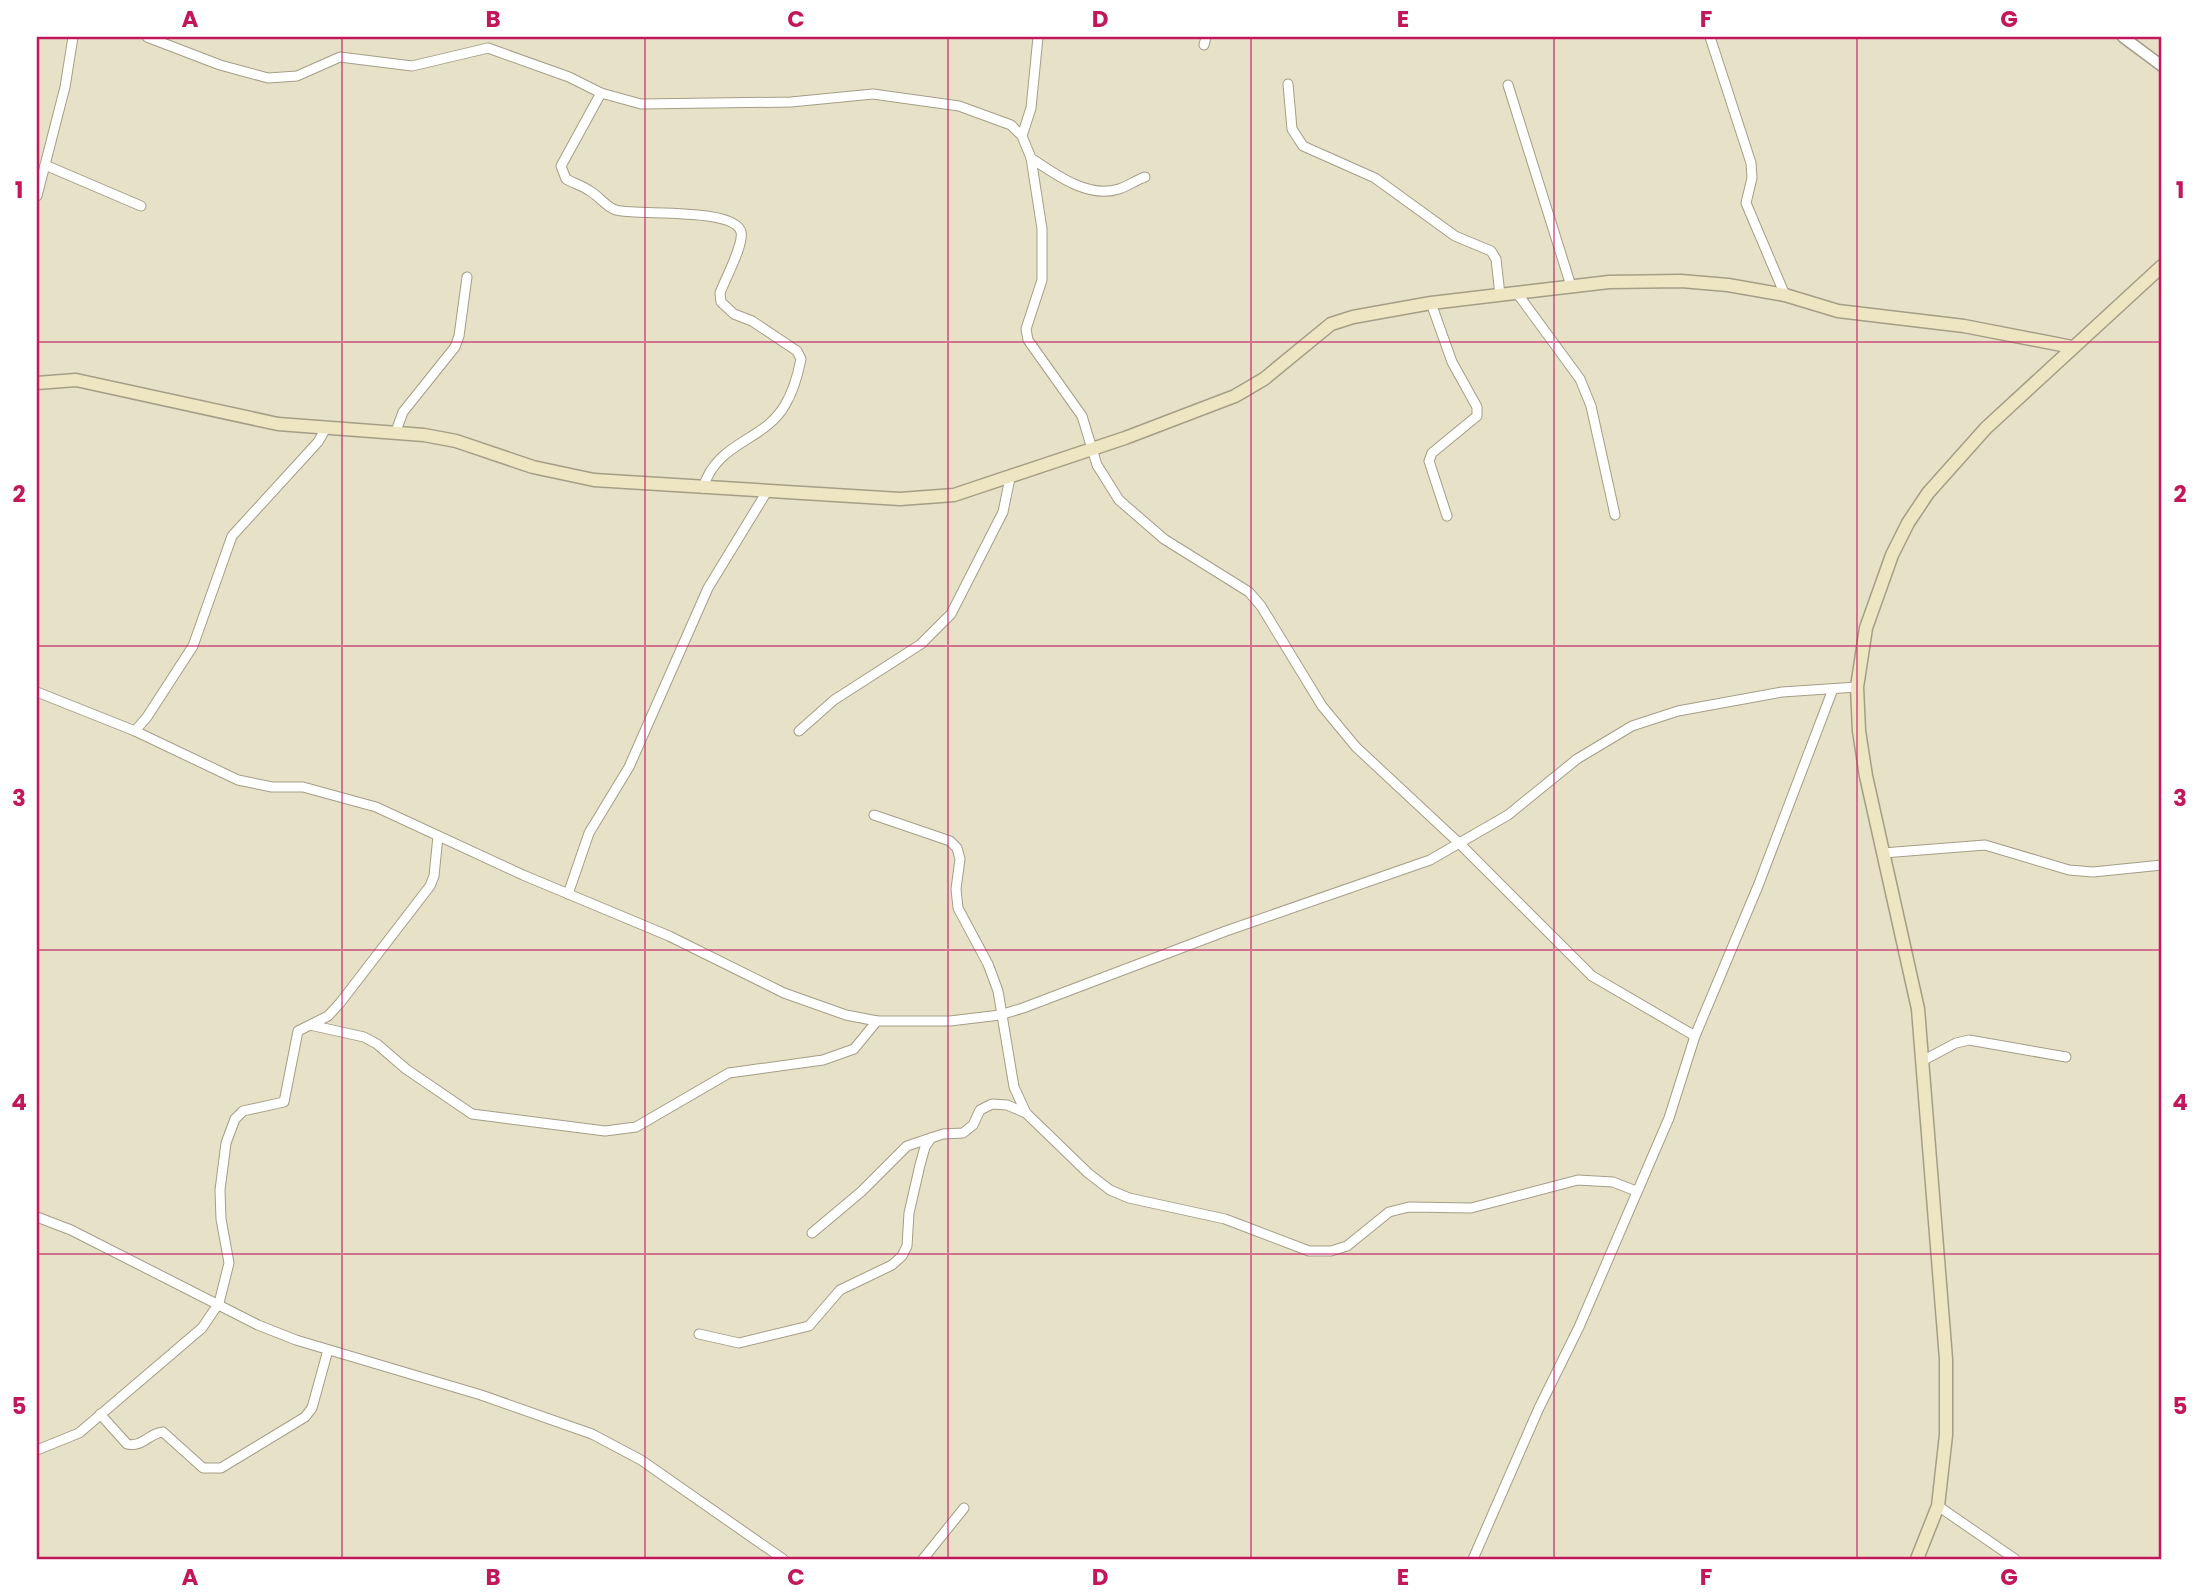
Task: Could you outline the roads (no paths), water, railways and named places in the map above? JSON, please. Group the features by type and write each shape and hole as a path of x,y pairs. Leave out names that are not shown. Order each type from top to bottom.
{"main road":[{"path":"1917,1559 1938,1506 1947,1434 1946,1359 1924,1060 1913,986 1866,776 1859,731 1857,687 1866,628 1876,595 1908,523 1952,464 2072,347 2162,266"},
{"path":"37,383 76,380 219,414 326,428 396,431 456,441 571,477 766,492 929,498 954,495 1010,478 1235,396 1264,379 1331,324 1353,317 1431,303 1646,279 1728,285 1785,295 1838,311 1964,326 2072,347"}],"street":[{"path":"37,195 65,87 73,37"},
{"path":"147,37 220,65 268,78 297,76 340,57 352,56 395,66 412,66 488,48 569,77 601,93 641,104 673,106 791,102 873,94 959,106 1011,125 1022,136 1031,158 1042,229 1042,281 1026,329 1028,340 1082,416 1105,481 1119,500 1164,539 1249,592 1334,722 1356,747 1460,844 1592,976 1695,1036"},
{"path":"1022,136 1031,108 1038,37"},
{"path":"1710,37 1751,163 1752,177 1746,203 1785,295"},
{"path":"2123,37 2162,66"},
{"path":"1288,83 1292,129 1303,146 1375,177 1455,236 1491,251 1496,259 1500,295"},
{"path":"1508,85 1571,286"},
{"path":"601,93 561,166 566,179 590,190 615,210 695,216 730,221 737,226 741,232 740,243 720,293 721,302 734,314 752,321 797,351 801,359 785,407 754,435 720,456 708,471 703,488"},
{"path":"1031,158 1083,188 1099,191 1119,189 1145,177"},
{"path":"45,165 141,206"},
{"path":"396,431 403,412 455,347 467,277"},
{"path":"1517,293 1580,379 1591,406 1615,515"},
{"path":"1431,303 1452,362 1477,407 1476,416 1432,453 1429,461 1447,516"},
{"path":"135,731 148,717 193,646 232,536 318,442 326,428"},
{"path":"799,731 834,700 921,644 951,614 1003,512 1010,478"},
{"path":"568,894 589,833 629,767 708,587 766,492"},
{"path":"37,692 135,731 238,780 272,787 303,787 376,807 568,894 669,936 784,993 846,1015 877,1021 950,1021 1000,1015 1226,931 1430,860 1508,815 1577,759 1632,726 1678,711 1782,692 1857,687"},
{"path":"1473,1559 1539,1408 1579,1327 1669,1118 1695,1036 1758,886 1833,689"},
{"path":"874,815 950,841 957,848 958,908 988,964 998,991 1014,1087 1026,1113 1088,1173 1110,1190 1129,1198 1225,1219 1309,1251 1331,1251 1347,1246 1389,1212 1409,1207 1471,1208 1578,1180 1613,1182 1636,1191"},
{"path":"37,1450 79,1433 202,1328 219,1303 229,1263 220,1200 226,1143 235,1119 243,1111 284,1102 298,1031 328,1016 340,1003 430,886 434,876 438,836"},
{"path":"1883,853 1985,845 2069,870 2093,872 2162,865"},
{"path":"310,1025 364,1037 377,1044 406,1069 472,1114 605,1131 636,1127 729,1073 823,1060 854,1049 877,1021"},
{"path":"1924,1060 1956,1043 1969,1040 2066,1057"},
{"path":"812,1233 862,1191 907,1146 943,1134 963,1133 973,1125 980,1110 992,1104 1007,1105 1026,1113"},
{"path":"699,1334 740,1343 809,1326 840,1290 892,1265 902,1256 907,1246 914,1189 925,1147 931,1138"},
{"path":"37,1217 71,1230 258,1325 328,1350 481,1395 592,1434 641,1460 783,1559"},
{"path":"100,1414 127,1444 137,1445 157,1432 163,1432 202,1468 220,1468 305,1417 312,1408 328,1350"},
{"path":"1938,1506 2015,1559"},
{"path":"923,1559 964,1508"}]}
